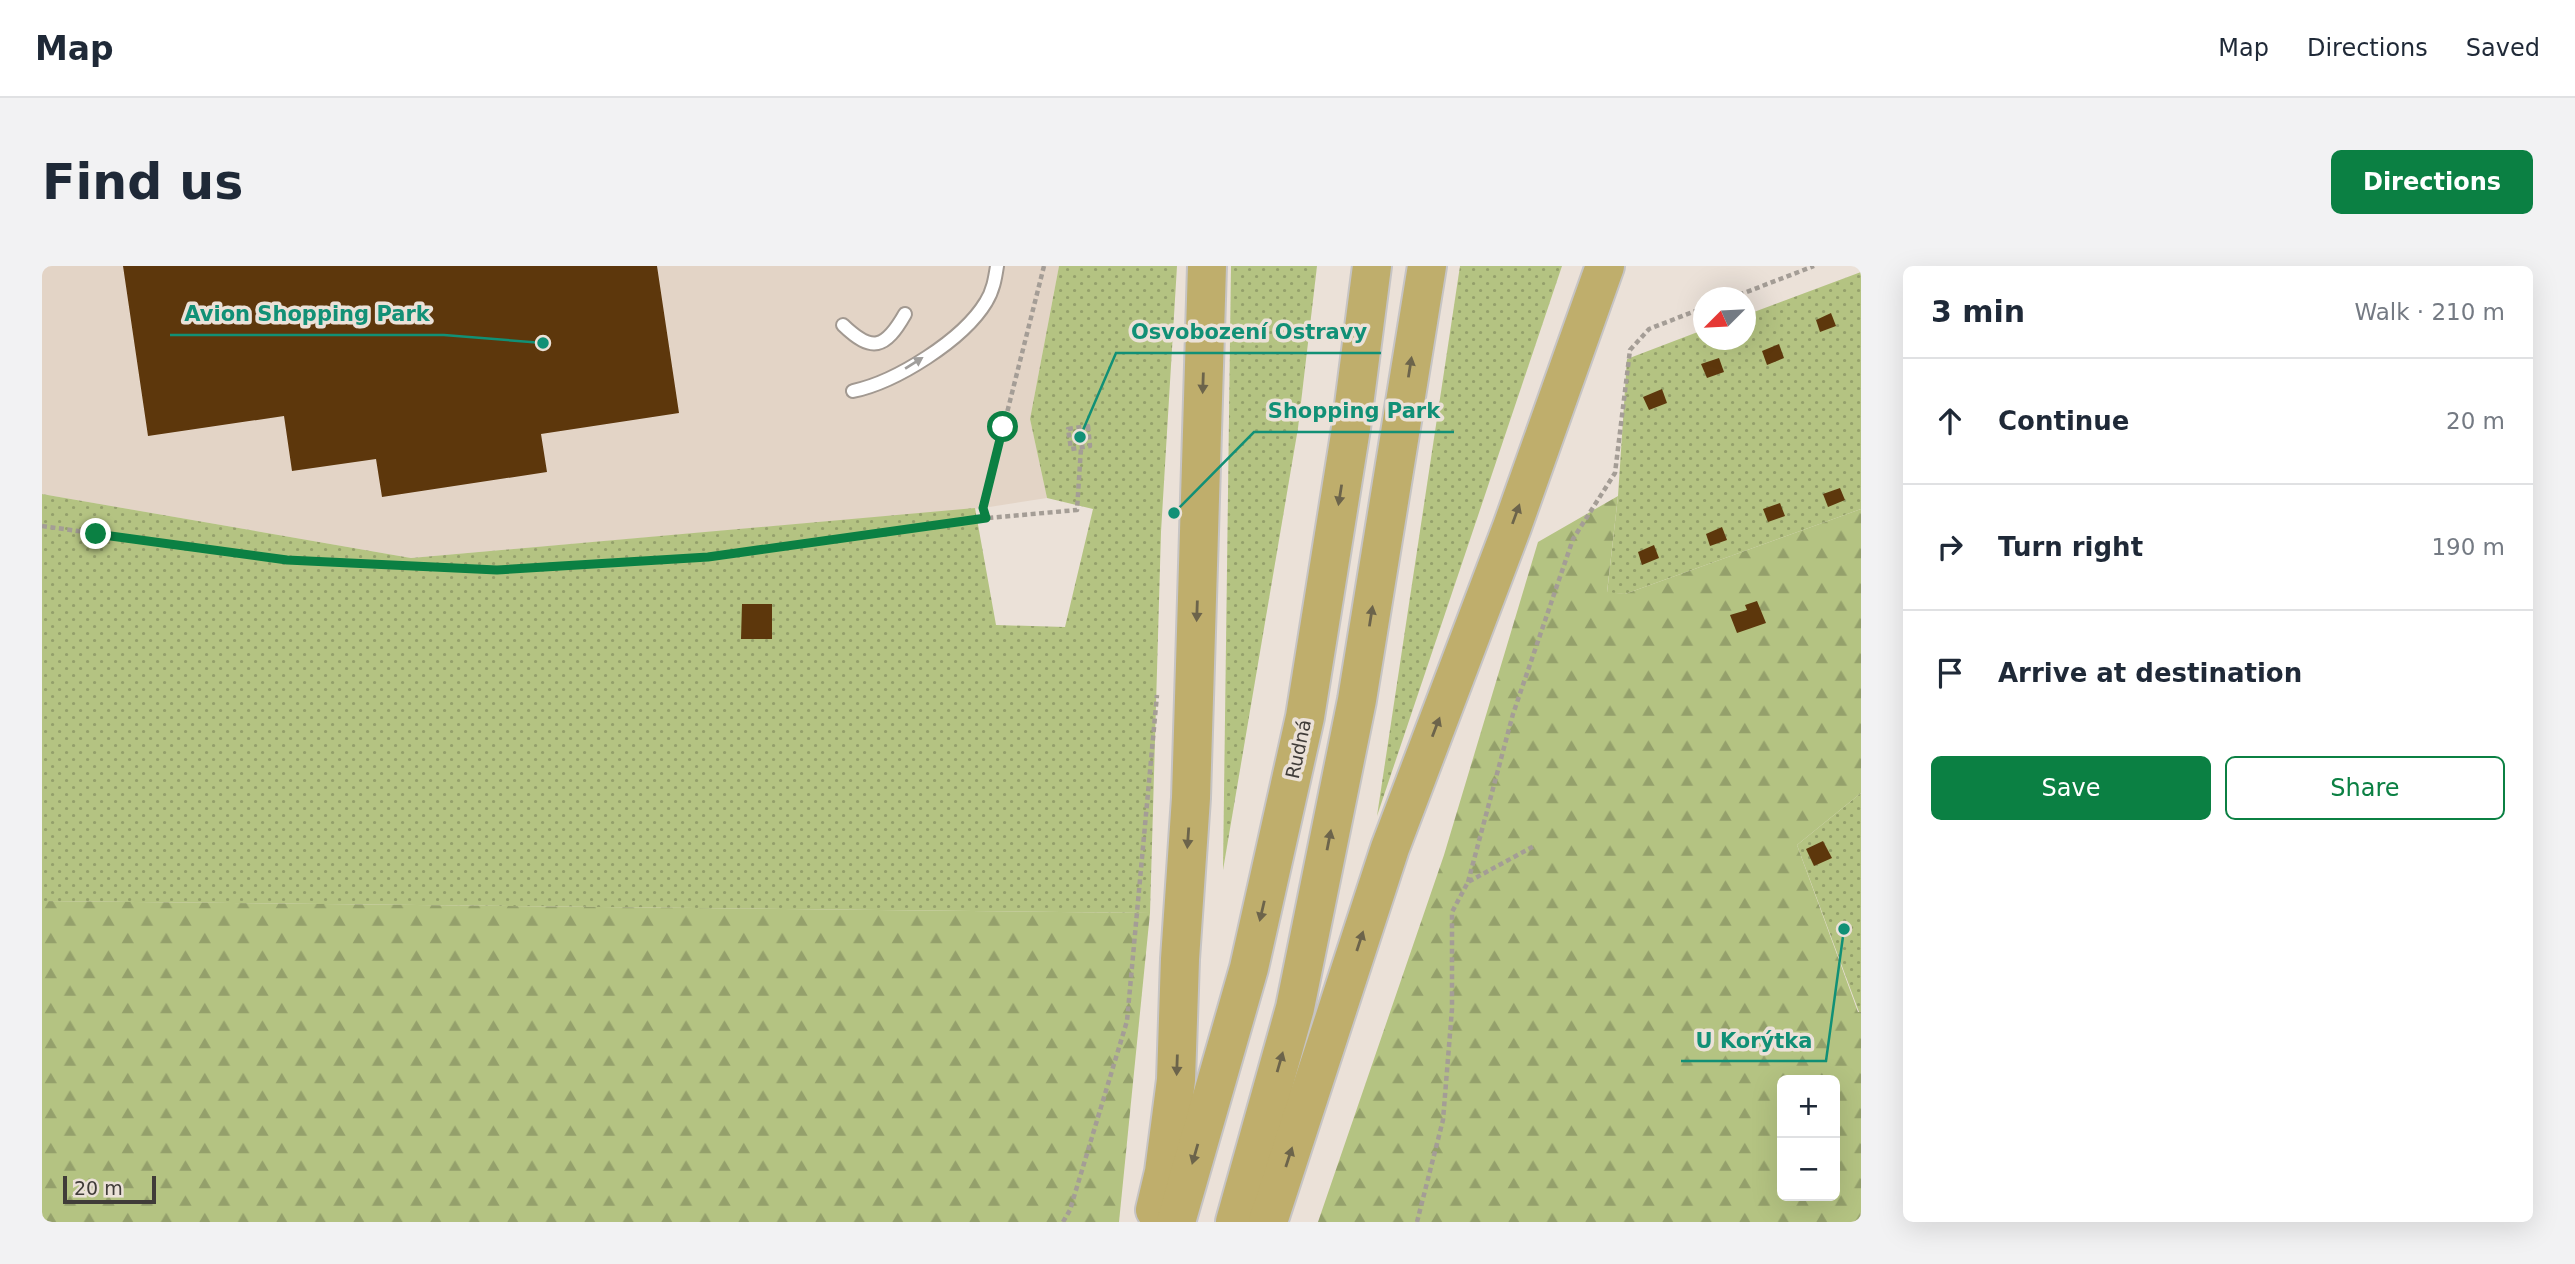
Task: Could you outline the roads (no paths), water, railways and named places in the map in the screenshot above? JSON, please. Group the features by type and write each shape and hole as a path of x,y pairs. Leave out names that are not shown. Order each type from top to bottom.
{"highway":[{"path":"1152,1222 1164,1172 1176,1080 1180,959 1191,798 1207,266"},
{"path":"1351,428 1357,266"},
{"name":"Rudná","path":"1176,1222 1249,968 1305,717 1351,428 1372,266"},
{"path":"1235,1222 1295,1008 1352,727 1427,266"},
{"path":"1268,1222 1390,848 1512,527 1605,266"}],"lane":[{"path":"853,391 871,387 892,377 959,333 987,302 995,284 997,266"},
{"path":"843,325 858,339 876,344 885,341 894,332 905,314"}],"place":[{"name":"Avion Shopping Park","path":"543,343"},
{"name":"Osvobození Ostravy","path":"1080,437"},
{"name":"Shopping Park","path":"1174,513"},
{"name":"U Korýtka","path":"1844,929"}]}
